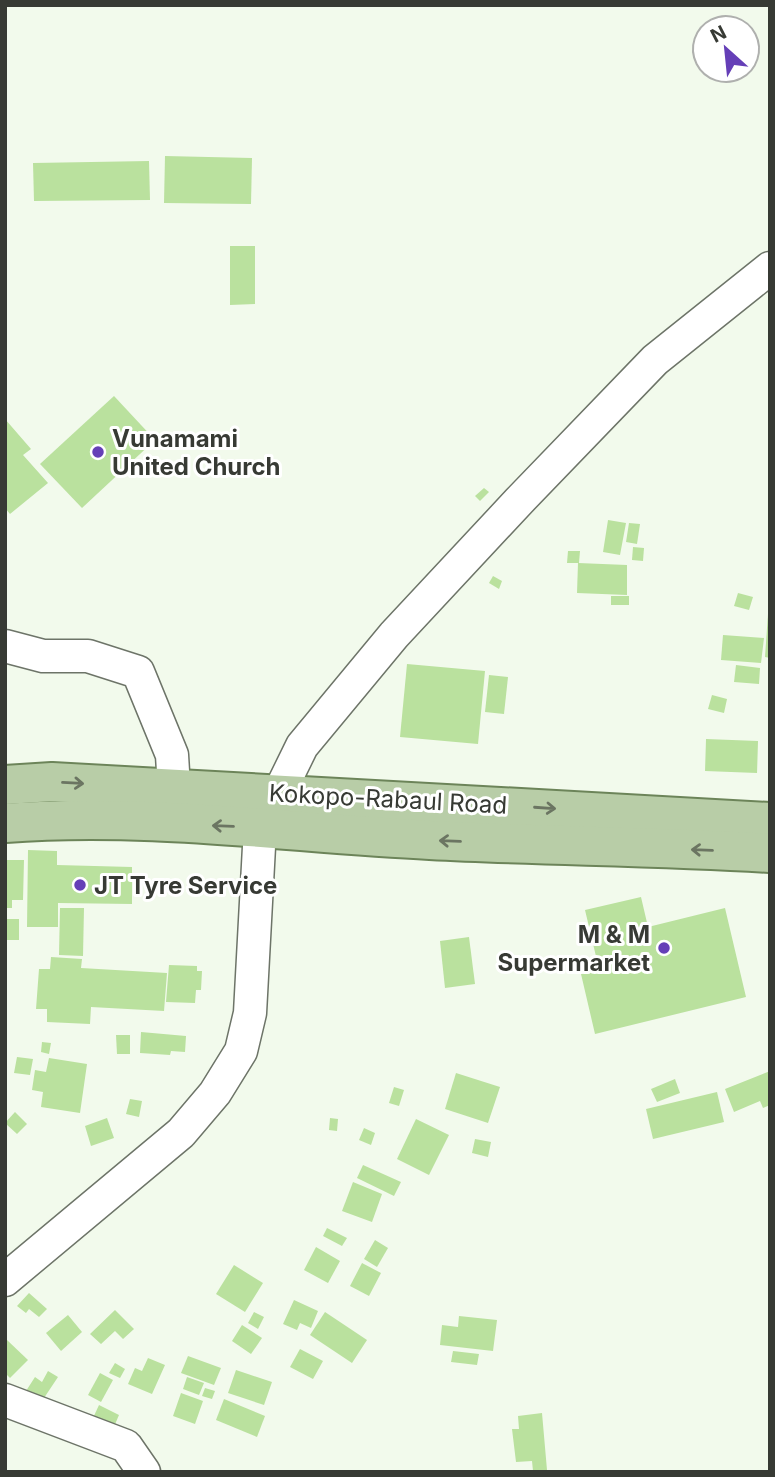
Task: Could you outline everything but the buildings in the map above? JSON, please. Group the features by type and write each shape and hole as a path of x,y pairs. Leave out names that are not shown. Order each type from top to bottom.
{"main road":[{"name":"Kokopo-Rabaul Road","path":"5,785 51,782 279,793 770,822"},
{"name":"Kokopo-Rabaul Road","path":"5,823 52,820 260,828 429,840 770,853"}],"street":[{"path":"279,793 302,746 394,635 519,500 654,360 770,268"},
{"path":"5,646 43,656 88,656 138,672 172,755 174,788"},
{"path":"5,1280 181,1133 215,1093 241,1051 250,1013 260,828"},
{"path":"5,1400 126,1447 144,1472"}],"place":[{"name":"Vunamami United Church","path":"98,452"},
{"name":"JT Tyre Service","path":"80,885"},
{"name":"M & M Supermarket","path":"664,948"}]}
